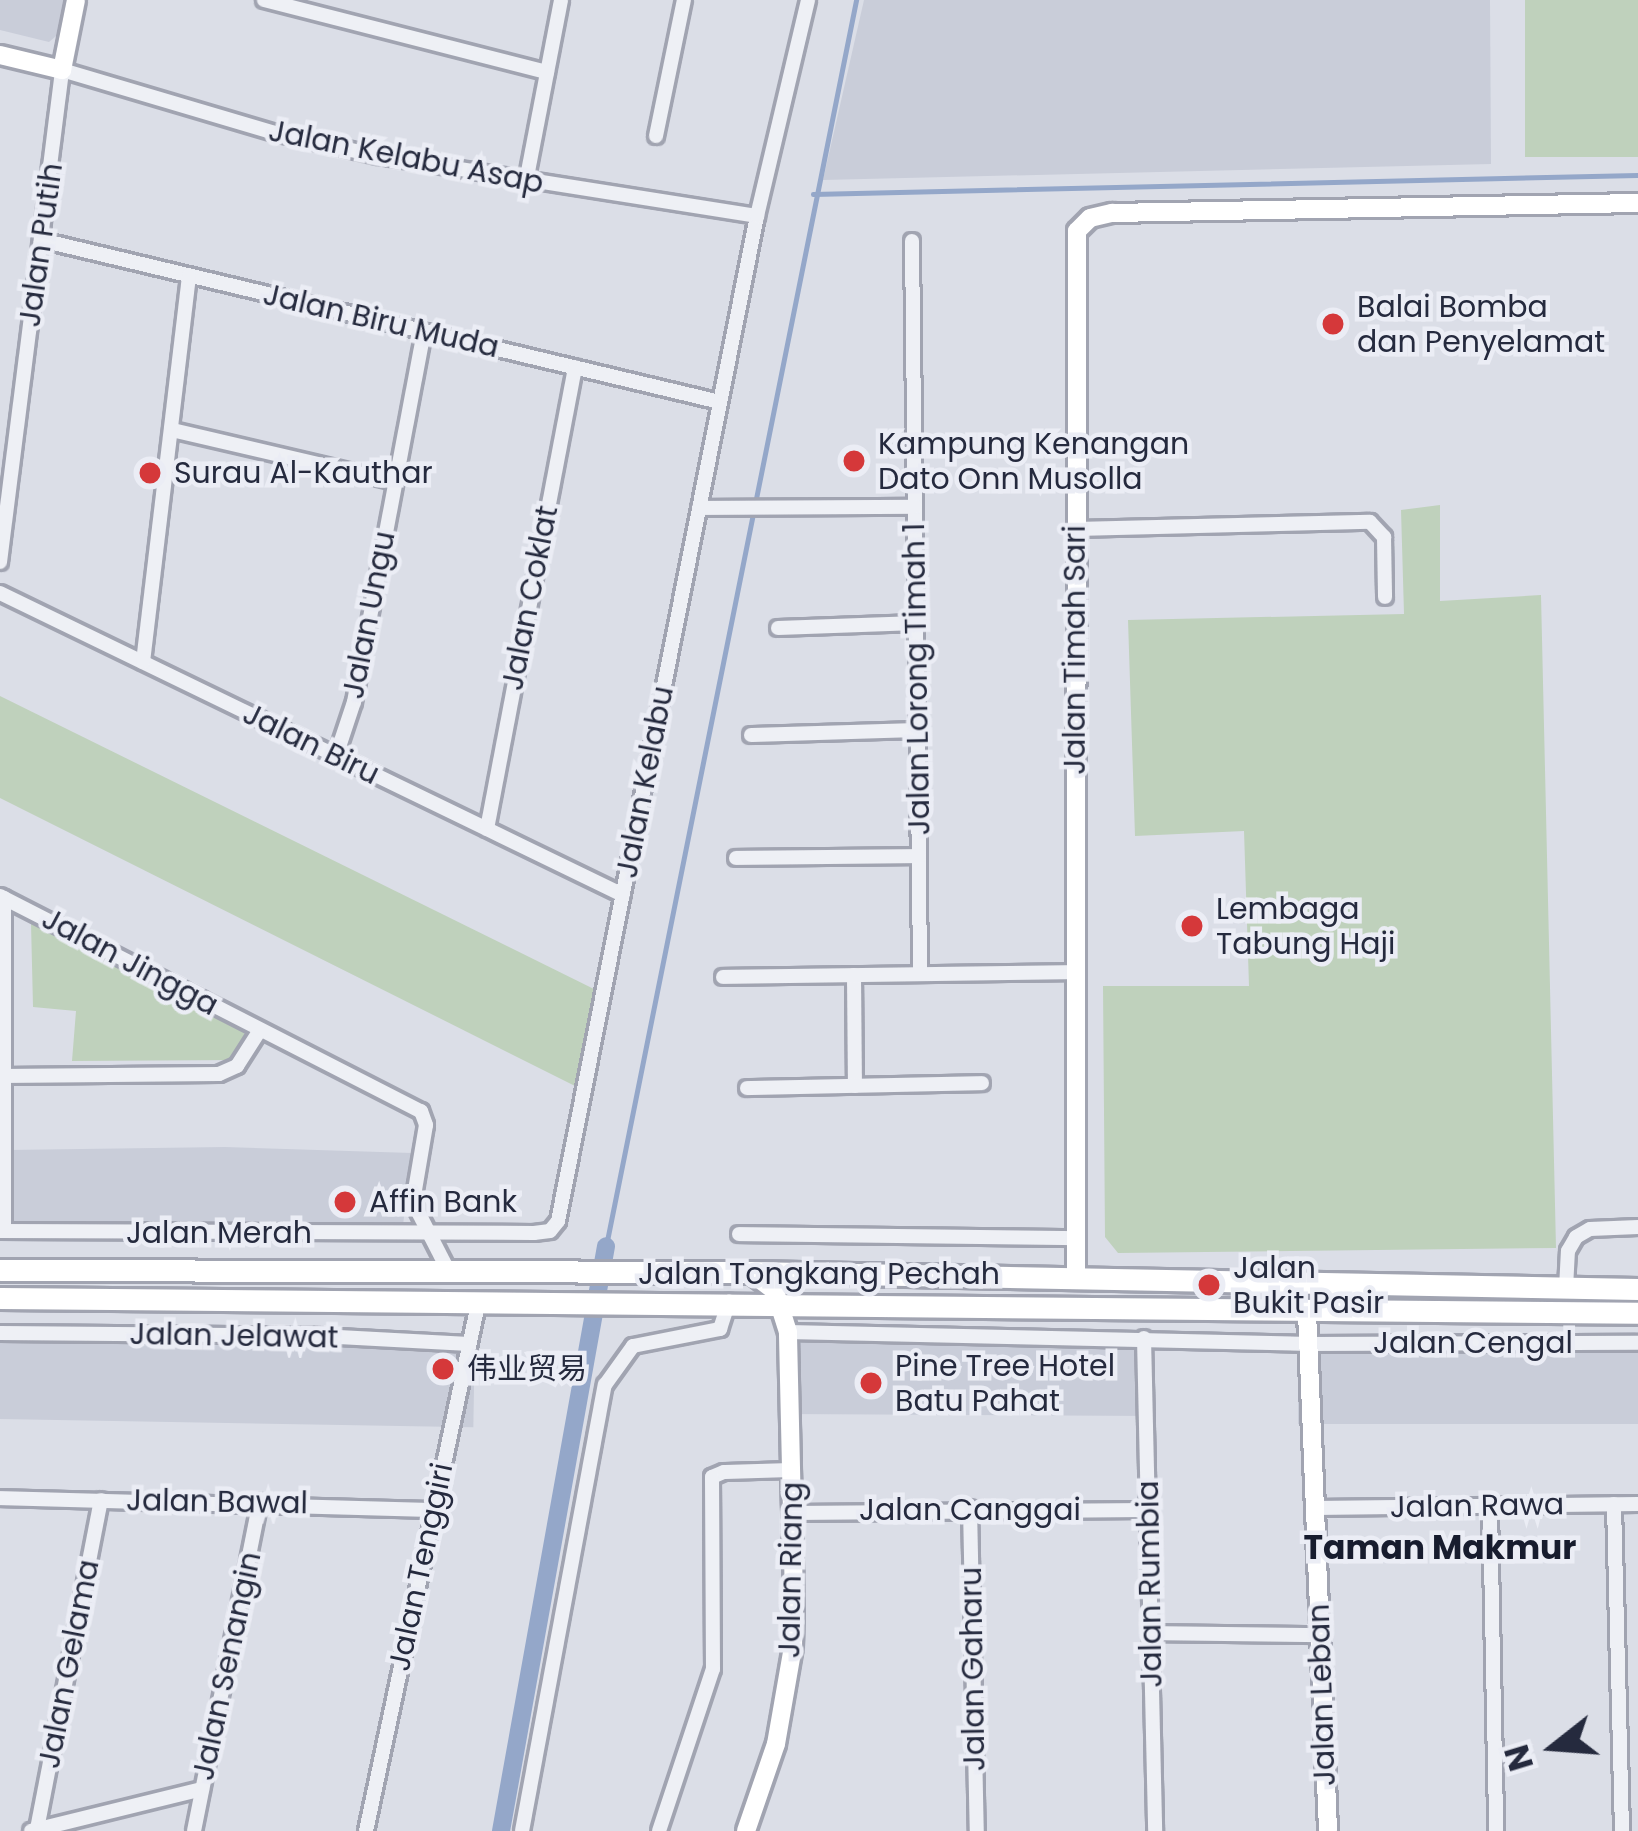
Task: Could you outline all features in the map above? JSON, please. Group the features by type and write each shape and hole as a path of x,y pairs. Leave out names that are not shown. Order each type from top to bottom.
{"main road":[{"name":"Jalan Tongkang Pechah","path":"0,1270 667,1271 1638,1289"},
{"path":"998,1305 1017,1295 1064,1288 1076,1276 1087,1289 1127,1294 1148,1307"},
{"path":"1200,1284 1217,1297 1294,1298 1307,1312"},
{"name":"Jalan Tongkang Pechah","path":"0,1298 478,1304 729,1301 1638,1313"}],"street":[{"path":"0,55 62,70 76,0"},
{"path":"264,0 547,72"},
{"path":"526,182 561,0"},
{"path":"656,136 684,0"},
{"name":"Jalan Kelabu","path":"434,1234 534,1233 550,1231 558,1221 757,217 808,0"},
{"name":"Jalan Kelabu Asap","path":"62,70 275,133 526,182 757,217"},
{"name":"Jalan Putih","path":"0,562 62,70"},
{"name":"Jalan Timah Sari","path":"1076,1276 1073,249 1077,231 1090,218 1638,203"},
{"name":"Jalan Biru Muda","path":"41,241 720,402"},
{"name":"Jalan Lorong Timah 1","path":"912,241 920,974"},
{"path":"143,662 189,276"},
{"name":"Jalan Ungu","path":"336,756 354,702 424,332"},
{"name":"Jalan Coklat","path":"487,829 575,368"},
{"path":"172,430 395,482"},
{"path":"699,508 915,507"},
{"path":"1076,529 1370,522 1384,537 1385,597"},
{"name":"Jalan Biru","path":"0,593 622,895"},
{"path":"778,628 916,623"},
{"path":"751,735 918,730"},
{"path":"736,858 919,856"},
{"path":"2,897 2,1231"},
{"name":"Jalan Jingga","path":"2,897 421,1111 425,1126 413,1202 434,1234"},
{"path":"722,976 1076,972"},
{"path":"854,975 856,1086"},
{"path":"1,1076 219,1074 237,1066 260,1030"},
{"path":"747,1088 982,1083"},
{"path":"1566,1288 1568,1251 1576,1238 1590,1228 1638,1227"},
{"name":"Jalan Merah","path":"2,1231 434,1234"},
{"path":"434,1234 449,1272"},
{"path":"740,1234 1076,1238"},
{"path":"750,1272 782,1303"},
{"path":"522,1831 605,1384 633,1346 713,1333 729,1301"},
{"name":"Jalan Riang","path":"746,1831 776,1744 793,1647 788,1332 782,1303"},
{"name":"Jalan Tenggiri","path":"366,1831 478,1304"},
{"name":"Jalan Leban","path":"1307,1312 1328,1831"},
{"name":"Jalan Cengal","path":"788,1332 1309,1344 1638,1343"},
{"name":"Jalan Jelawat","path":"0,1333 320,1336 469,1344"},
{"name":"Jalan Rumbia","path":"1144,1338 1156,1831"},
{"path":"659,1831 713,1669 712,1477 724,1472 792,1471"},
{"name":"Jalan Bawal","path":"0,1498 434,1510"},
{"name":"Jalan Gelama","path":"34,1830 101,1500"},
{"name":"Jalan Senangin","path":"194,1831 260,1502"},
{"path":"1614,1504 1622,1831"},
{"name":"Jalan Rawa","path":"1316,1508 1638,1504"},
{"path":"1490,1506 1496,1831"},
{"name":"Jalan Gaharu","path":"970,1508 976,1831"},
{"name":"Jalan Canggai","path":"793,1513 1148,1510"},
{"path":"1151,1633 1318,1635"},
{"path":"34,1830 202,1790"}],"shaded area":[{"path":"0,0 69,0 62,31 49,42 0,30"},
{"path":"864,0 1490,0 1491,164 823,180"},
{"path":"0,888 11,893 9,1150 225,1147 412,1153 401,1241 0,1237"},
{"path":"798,1326 1150,1332 1153,1416 784,1414 779,1332"},
{"path":"0,1327 475,1335 473,1427 0,1419"},
{"path":"1298,1337 1638,1337 1638,1424 1298,1424"}],"green space":[{"path":"1525,0 1638,0 1638,157 1525,157"},
{"path":"1440,505 1440,601 1541,595 1556,1248 1118,1253 1105,1237 1103,986 1249,986 1244,831 1135,836 1128,620 1404,614 1401,510"},
{"path":"0,696 602,993 583,1090 0,798"},
{"path":"31,923 246,1025 240,1060 72,1061 76,1011 33,1007"}],"waterway":[{"path":"606,1246 856,0"},
{"path":"813,194 1638,175"},
{"path":"501,1831 606,1246"}],"place":[{"name":"Balai Bomba dan Penyelamat","path":"1333,324"},
{"name":"Kampung Kenangan Dato Onn Musolla","path":"854,461"},
{"name":"Surau Al-Kauthar","path":"150,473"},
{"name":"Lembaga Tabung Haji","path":"1192,926"},
{"name":"Affin Bank","path":"345,1202"},
{"name":"Jalan Bukit Pasir","path":"1209,1285"},
{"name":"伟业贸易","path":"443,1369"},
{"name":"Pine Tree Hotel Batu Pahat","path":"871,1383"}],"district":[{"name":"Taman Makmur","path":"1440,1548"}]}
